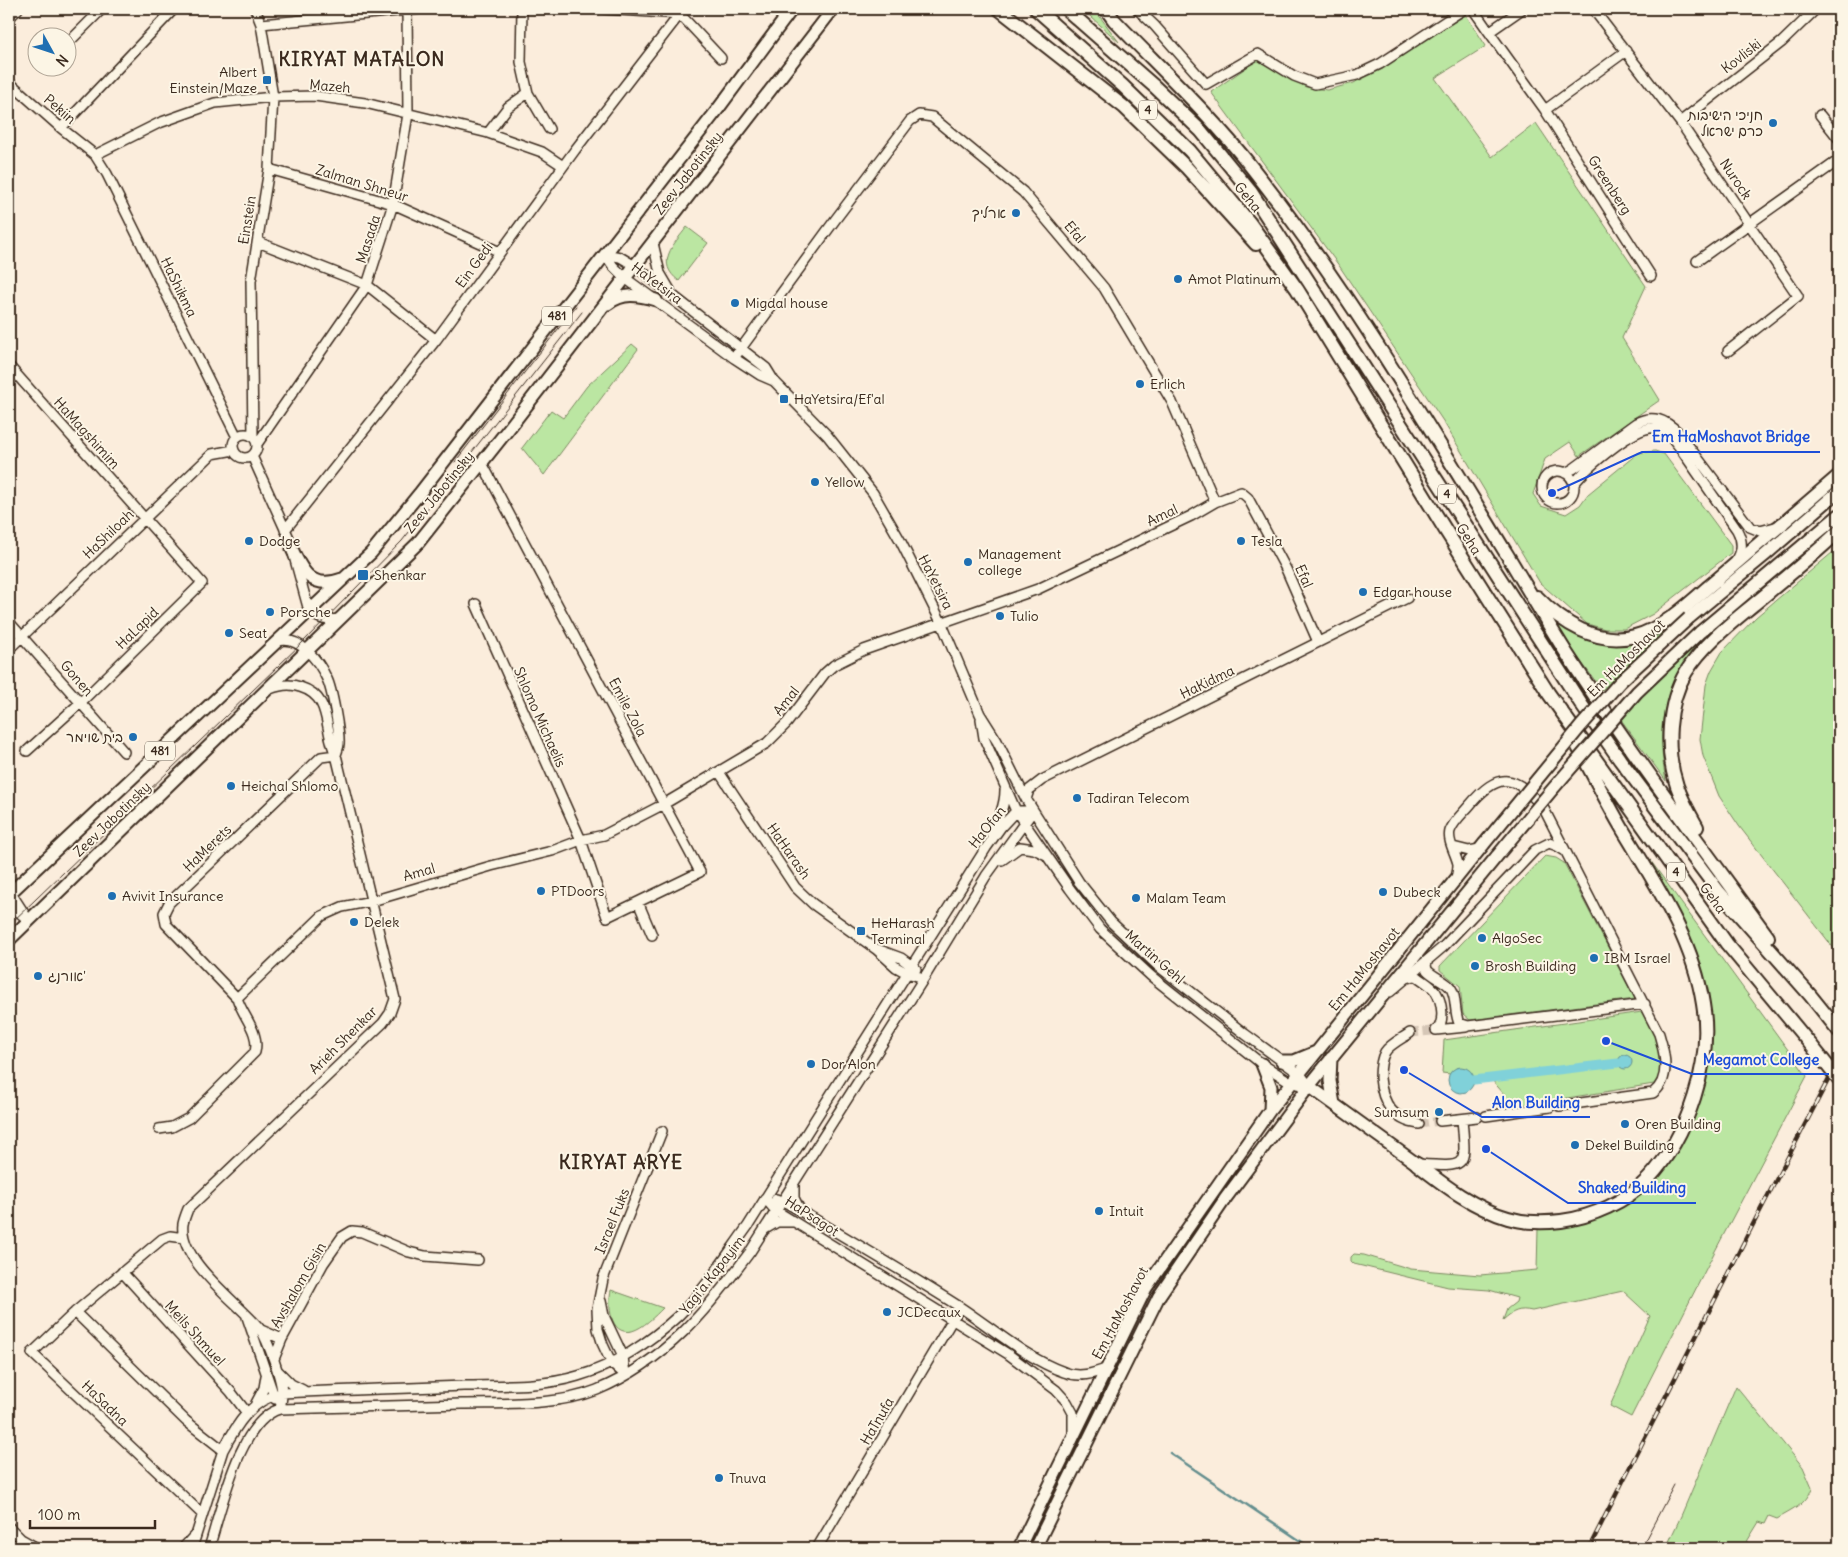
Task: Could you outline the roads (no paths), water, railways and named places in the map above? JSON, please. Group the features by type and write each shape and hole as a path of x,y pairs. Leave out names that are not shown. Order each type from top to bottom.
{"highway":[{"path":"999,9 1096,84 1148,129 1224,207 1302,299"},
{"name":"Geha","path":"1036,9 1123,86 1190,151 1249,222 1302,299 1549,694 1727,944 1839,1080"},
{"name":"Geha","path":"1066,9 1155,87 1201,131 1251,192 1614,753 1719,892 1836,1026"},
{"path":"1106,9 1114,20 1178,84 1236,147 1312,248 1408,394 1567,654 1619,731 1810,995"},
{"path":"1526,586 1544,604 1583,631 1595,636 1622,638 1636,636 1670,617 1782,524"},
{"path":"1730,885 1686,807 1676,785 1672,765 1670,730 1676,694 1687,670 1718,634 1839,531"},
{"path":"1417,1164 1462,1197 1508,1218 1529,1222 1571,1220 1616,1204 1648,1180 1672,1145 1684,1123 1694,1097 1706,1038 1704,1006 1698,975 1688,947 1672,913 1616,819 1549,694"}],"main road":[{"name":"Zeev Jabotinsky","path":"9,940 418,542 482,463 833,9"},
{"name":"Zeev Jabotinsky","path":"9,892 371,553 396,524 718,109 786,12"},
{"path":"594,317 607,304 620,297 636,295 656,300"},
{"path":"1782,524 1839,475"},
{"name":"Em HaMoshavot","path":"1019,1548 1146,1288 1270,1110 1482,846 1581,726 1620,682 1689,618 1839,491"},
{"name":"Em HaMoshavot","path":"1035,1548 1159,1296 1225,1200 1309,1086 1557,784 1636,692 1700,632 1839,515"},
{"path":"292,549 302,570 308,577 318,582 330,583 344,578"},
{"path":"1282,1061 1294,1061 1318,1052"},
{"path":"1331,1058 1330,1081 1334,1104"},
{"path":"1262,1064 1271,1087 1270,1110"},
{"name":"Martin Gehl","path":"1309,1086 1417,1164"}],"street":[{"path":"9,18 18,9"},
{"path":"78,33 102,9"},
{"path":"61,128 174,9"},
{"name":"Einstein","path":"255,9 261,24 273,97 269,169 251,282 255,441"},
{"name":"Masada","path":"255,441 367,285 393,204 408,114 406,9"},
{"path":"261,24 420,9"},
{"path":"522,9 521,62 528,93 549,129"},
{"path":"605,9 678,11 721,58"},
{"path":"1138,9 1206,84 1258,54 1294,76 1316,84 1357,75 1380,64 1464,9"},
{"name":"Greenberg","path":"1474,9 1545,110 1651,276"},
{"path":"1489,32 1522,9"},
{"name":"Nurock","path":"1593,9 1680,122 1798,296 1728,351"},
{"name":"Kovliski","path":"1680,122 1782,42 1816,9"},
{"name":"Ein Gedi","path":"285,530 436,340 678,11"},
{"path":"1545,110 1626,51"},
{"name":"Pekiin","path":"9,82 95,155"},
{"path":"488,133 508,107 528,93"},
{"name":"Mazeh","path":"95,155 160,123 215,103 273,97 315,96 365,103 488,133 542,152 563,166"},
{"path":"1820,115 1839,139"},
{"name":"Efal","path":"734,358 910,121 919,116 932,117 1023,192 1104,288 1172,402 1215,502 1241,492 1248,498 1286,569 1318,642"},
{"name":"HaShikma","path":"95,155 108,174 235,433"},
{"path":"1697,261 1839,160"},
{"name":"Zalman Shneur","path":"269,169 393,204 500,252"},
{"path":"258,242 367,285 436,340"},
{"path":"653,243 660,273 675,297"},
{"name":"HaYetsira","path":"606,254 625,260 635,266 742,347 766,368 774,381 827,435 873,493 900,540 942,624 980,714 997,741 1033,812"},
{"name":"HaYetsira","path":"606,254 613,266 625,278 734,358 760,375 774,381"},
{"name":"HaMagshimim","path":"9,366 144,518"},
{"path":"1565,473 1636,423 1644,419 1660,419 1678,432 1750,527 1766,531 1782,524"},
{"path":"1574,484 1565,473 1555,471 1550,473 1544,480 1542,490 1547,498 1556,503 1565,501 1572,494 1574,484 1586,470 1630,437 1648,428 1660,430 1673,438 1741,538 1741,551 1730,568"},
{"path":"247,435 255,441 256,451 252,456 241,458 234,450 234,443 240,436 247,435"},
{"name":"HaShiloah","path":"9,649 212,454 234,450"},
{"path":"252,456 292,549 309,611 324,621 340,619"},
{"name":"Emile Zola","path":"482,463 700,872 638,902"},
{"name":"Amal","path":"237,998 322,916 342,907 372,901 491,866 552,851 604,834 664,804 767,743 778,734 825,673 834,665 864,650 1038,589 1191,516 1215,502"},
{"name":"HaLapid","path":"27,751 80,703 202,583 144,518"},
{"name":"HaKidma","path":"1026,799 1029,790 1042,780 1407,598"},
{"name":"Shlomo Michaelis","path":"476,604 581,840 607,917 638,902"},
{"name":"Gonen","path":"9,622 124,752"},
{"name":"Arieh Shenkar","path":"275,643 282,640 290,640 300,645 320,666 328,680 334,705 339,743 336,755"},
{"name":"Arieh Shenkar","path":"184,1238 183,1224 188,1209 378,1028 390,1013 395,999 336,755 331,746 323,706 319,697 313,692 296,685 285,685 267,690"},
{"name":"HaYetsira","path":"980,714 984,738 1016,811"},
{"name":"HaMerets","path":"237,998 174,934 166,924 164,914 169,903 321,757 336,755"},
{"name":"HaHarash","path":"719,772 795,887 813,904 876,948 890,962 906,973 924,978"},
{"path":"1440,1121 1653,1093 1659,1089 1664,1081 1665,1072 1663,1048 1659,1034 1645,1004 1544,809 1533,796 1513,782 1498,781 1481,791 1453,825 1450,832 1458,866 1456,880"},
{"path":"986,848 1001,813 1004,800 1004,785"},
{"name":"HaOfan","path":"912,964 986,848 1002,827 1016,811 1033,812"},
{"name":"Martin Gehl","path":"1016,811 1070,889 1107,936 1151,976 1262,1064 1292,1083 1309,1086"},
{"name":"HaOfan","path":"924,978 986,876 1033,812"},
{"name":"Martin Gehl","path":"1033,812 1078,882 1111,922 1158,966 1300,1074 1309,1086"},
{"path":"1373,1007 1443,947 1554,828"},
{"path":"1535,850 1549,843 1566,853"},
{"path":"1453,847 1469,851 1482,846"},
{"path":"986,876 1003,859 1020,848 1034,849 1048,858"},
{"path":"9,892 29,921"},
{"path":"638,902 652,935"},
{"path":"9,904 29,921"},
{"path":"894,954 911,953 924,944"},
{"name":"HaHarash","path":"876,948 894,954 912,964 924,978"},
{"path":"1428,960 1426,968 1429,972 1450,987 1453,993 1456,1016 1459,1023 1468,1026"},
{"name":"Yagi'a Kapayim","path":"278,1394 516,1384 563,1380 589,1372 611,1362 646,1341 679,1315 704,1285 742,1233 912,964"},
{"path":"1405,980 1415,976 1436,991 1442,1020 1441,1025 1434,1030 1645,1004"},
{"name":"Yagi'a Kapayim","path":"280,1409 516,1403 563,1399 597,1390 656,1356 690,1327 718,1295 794,1182 924,978"},
{"path":"159,1129 172,1127 189,1118 255,1052 256,1036 237,998"},
{"path":"1410,1033 1385,1051 1380,1069 1381,1092 1386,1104 1396,1114 1410,1123 1419,1124"},
{"path":"1417,1164 1454,1166 1461,1162 1465,1154 1462,1119"},
{"name":"Israel Fuks","path":"625,1375 611,1362 603,1345 598,1328 597,1309 603,1279 662,1131"},
{"path":"794,1182 794,1198 802,1212"},
{"name":"HaPsagot","path":"765,1198 782,1200 960,1308 1038,1360 1064,1373 1091,1375 1108,1368"},
{"name":"HaPsagot","path":"765,1198 775,1210 1008,1354 1056,1390 1067,1402 1072,1413 1073,1437"},
{"path":"762,1230 777,1222 794,1222"},
{"name":"Avshalom Gisin","path":"256,1404 282,1339 323,1264 342,1237 352,1231 362,1232 409,1252 425,1256 478,1260"},
{"path":"122,1272 162,1239 170,1236 184,1238 192,1256 201,1268 261,1330 272,1366 280,1409 270,1413 261,1420 244,1445 209,1548"},
{"name":"HaSadna","path":"122,1272 75,1312 32,1353 202,1514"},
{"name":"Meils Shmuel","path":"122,1272 247,1412"},
{"name":"Israel Fuks","path":"600,1294 604,1316 623,1356 625,1375"},
{"name":"HaTnufa","path":"817,1548 960,1308"},
{"path":"75,1312 186,1421 224,1450"},
{"path":"247,1317 272,1366 291,1384 308,1392"},
{"name":"Avshalom Gisin","path":"261,1330 282,1339"},
{"path":"192,1548 224,1450 234,1431 247,1412 256,1404 278,1394"},
{"path":"9,1527 21,1539 37,1548"},
{"path":"182,1548 196,1534"}],"water":[{"path":"1622,1055 1628,1055 1632,1062 1628,1069 1622,1069 1618,1065 1618,1059"},
{"path":"1461,1067 1470,1071 1474,1080 1470,1089 1461,1093 1452,1089 1448,1080 1452,1071"}],"waterway":[{"path":"1474,1080 1618,1063"},
{"path":"1170,1453 1311,1548"}],"tunnel":[{"path":"1410,1033 1432,1031"},
{"path":"1419,1124 1440,1121"}],"tram line":[{"path":"455,462 576,306"},
{"path":"9,925 304,641 402,541 582,312"},
{"path":"1641,1548 1674,1485"}],"railway":[{"path":"1589,1548 1839,1059"}],"place":[{"name":"Albert Einstein/Maze","path":"267,80"},
{"name":"חניכי הישיבות כרם ישראל","path":"1773,123"},
{"name":"ארליך","path":"1016,213"},
{"name":"Amot Platinum","path":"1178,279"},
{"name":"Migdal house","path":"735,303"},
{"name":"Erlich","path":"1140,384"},
{"name":"HaYetsira/Ef'al","path":"784,399"},
{"name":"Yellow","path":"815,482"},
{"name":"Em HaMoshavot Bridge","path":"1552,493"},
{"name":"Dodge","path":"249,541"},
{"name":"Tesla","path":"1241,541"},
{"name":"Management college","path":"968,562"},
{"name":"Shenkar","path":"363,575"},
{"name":"Edgar house","path":"1363,592"},
{"name":"Porsche","path":"270,612"},
{"name":"Tulio","path":"1000,616"},
{"name":"Seat","path":"229,633"},
{"name":"בית שוימר","path":"133,737"},
{"name":"Heichal Shlomo","path":"231,786"},
{"name":"Tadiran Telecom","path":"1077,798"},
{"name":"PTDoors","path":"541,891"},
{"name":"Dubeck","path":"1383,892"},
{"name":"Avivit Insurance","path":"112,896"},
{"name":"Malam Team","path":"1136,898"},
{"name":"Delek","path":"354,922"},
{"name":"HeHarash Terminal","path":"861,931"},
{"name":"AlgoSec","path":"1482,938"},
{"name":"IBM Israel","path":"1594,958"},
{"name":"Brosh Building","path":"1475,966"},
{"name":"אורנג'","path":"38,976"},
{"name":"Megamot College","path":"1606,1041"},
{"name":"Dor Alon","path":"811,1064"},
{"name":"Alon Building","path":"1404,1070"},
{"name":"Sumsum","path":"1439,1112"},
{"name":"Oren Building","path":"1625,1124"},
{"name":"Dekel Building","path":"1575,1145"},
{"name":"Shaked Building","path":"1486,1149"},
{"name":"Intuit","path":"1099,1211"},
{"name":"JCDecaux","path":"887,1312"},
{"name":"Tnuva","path":"719,1478"}],"district":[{"name":"KIRYAT MATALON","path":"362,59"},
{"name":"KIRYAT ARYE","path":"621,1162"}]}
